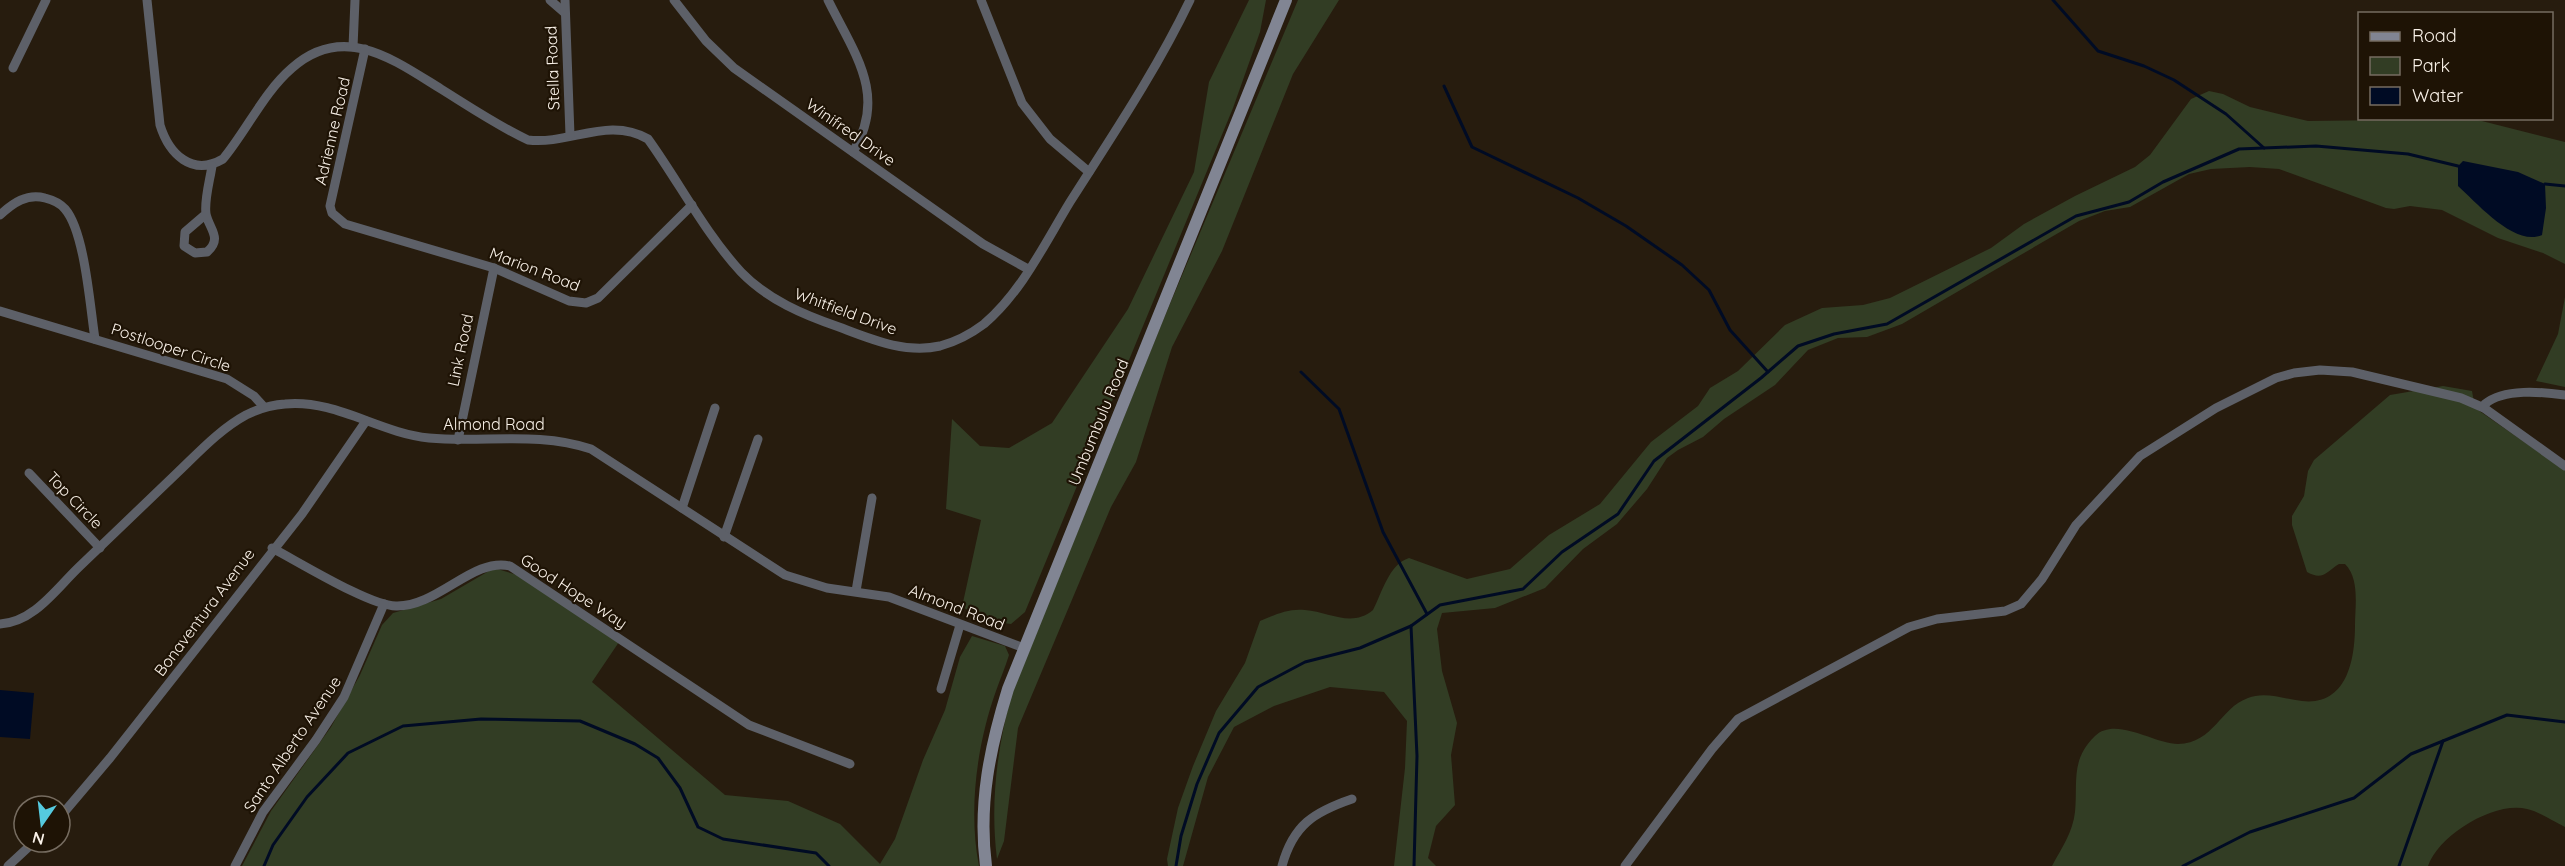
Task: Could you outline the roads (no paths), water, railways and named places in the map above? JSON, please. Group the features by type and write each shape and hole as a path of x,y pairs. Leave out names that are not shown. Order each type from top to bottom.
{"main road":[{"name":"Umbumbulu Road","path":"986,866 983,803 990,749 1024,648 1286,0"}],"street":[{"path":"13,68 46,0"},
{"path":"147,0 160,125 166,144 184,160 193,164 212,166 206,214"},
{"path":"353,47 355,0"},
{"path":"550,0 565,13"},
{"name":"Stella Road","path":"565,0 570,135"},
{"name":"Winifred Drive","path":"674,0 706,41 734,68 983,244 1028,269"},
{"path":"828,0 864,78 869,97 867,122 853,152"},
{"path":"981,0 1022,103 1050,140 1089,172"},
{"name":"Whitfield Drive","path":"212,166 223,159 291,68 320,50 353,47 365,49 395,60 528,140 550,142 570,135 614,128 635,131 648,139 692,206 741,272 764,293 822,321 889,345 908,348 940,346 965,336 984,324 999,309 1028,269 1159,60 1190,0"},
{"name":"Adrienne Road","path":"337,218 332,213 331,201 365,49"},
{"name":"Postlooper Circle","path":"0,214 21,199 32,197 47,199 65,208 77,232 95,339"},
{"name":"Marion Road","path":"337,218 354,227 494,268 569,301 586,303 598,298 692,206"},
{"name":"Link Road","path":"458,440 494,268"},
{"name":"Postlooper Circle","path":"0,311 227,379 254,396 264,407"},
{"path":"1626,866 1722,735 1738,719 1926,621 2005,612 2022,604 2042,579 2076,525 2128,468 2154,446 2216,408 2276,378 2294,373 2332,370 2376,376 2461,398 2484,408 2565,466"},
{"path":"2484,408 2485,404 2493,399 2519,393 2543,392 2565,395"},
{"name":"Almond Road","path":"0,624 18,621 31,614 228,427 264,407 294,403 319,404 417,436 458,440 540,438 573,443 610,459 784,575 804,583 889,597 1024,648"},
{"path":"682,508 715,408"},
{"name":"Bonaventura Avenue","path":"72,803 302,513 366,421"},
{"path":"724,537 758,439"},
{"name":"Top Circle","path":"29,473 100,548"},
{"path":"856,591 872,498"},
{"name":"Good Hope Way","path":"272,548 384,604 395,606 418,603 490,565 510,566 749,726 850,764"},
{"name":"Santo Alberto Avenue","path":"235,866 262,812 316,740 344,697 384,604"},
{"path":"941,689 960,625"},
{"path":"1282,866 1300,826 1326,809 1352,799"},
{"path":"8,866 21,854"}],"water":[{"path":"2463,161 2518,172 2545,184 2546,208 2542,235 2531,237 2509,230 2476,203 2458,186 2458,166"},
{"path":"0,690 34,693 30,739 0,737"}],"waterway":[{"path":"2053,0 2098,51 2144,66 2174,80 2226,114 2264,148"},
{"path":"1444,86 1472,147 1578,198 1626,226 1682,265 1709,290 1730,330 1768,372"},
{"path":"1176,866 1181,836 1197,784 1219,733 1258,687 1305,662 1360,648 1411,626 1440,605 1523,589 1562,552 1618,514 1654,461 1761,378 1798,346 1834,334 1887,324 2076,216 2129,202 2163,182 2239,149 2316,146 2408,154 2458,166"},
{"path":"2545,184 2565,186"},
{"path":"1301,372 1339,409 1383,532 1427,614"},
{"path":"1411,626 1417,756 1414,866"},
{"path":"2183,866 2250,832 2354,798 2411,754 2507,715 2565,722"},
{"path":"264,866 273,845 307,797 348,753 403,726 481,719 580,721 635,744 658,758 680,788 698,827 723,839 816,853 829,866"},
{"path":"2399,866 2443,741"}]}
